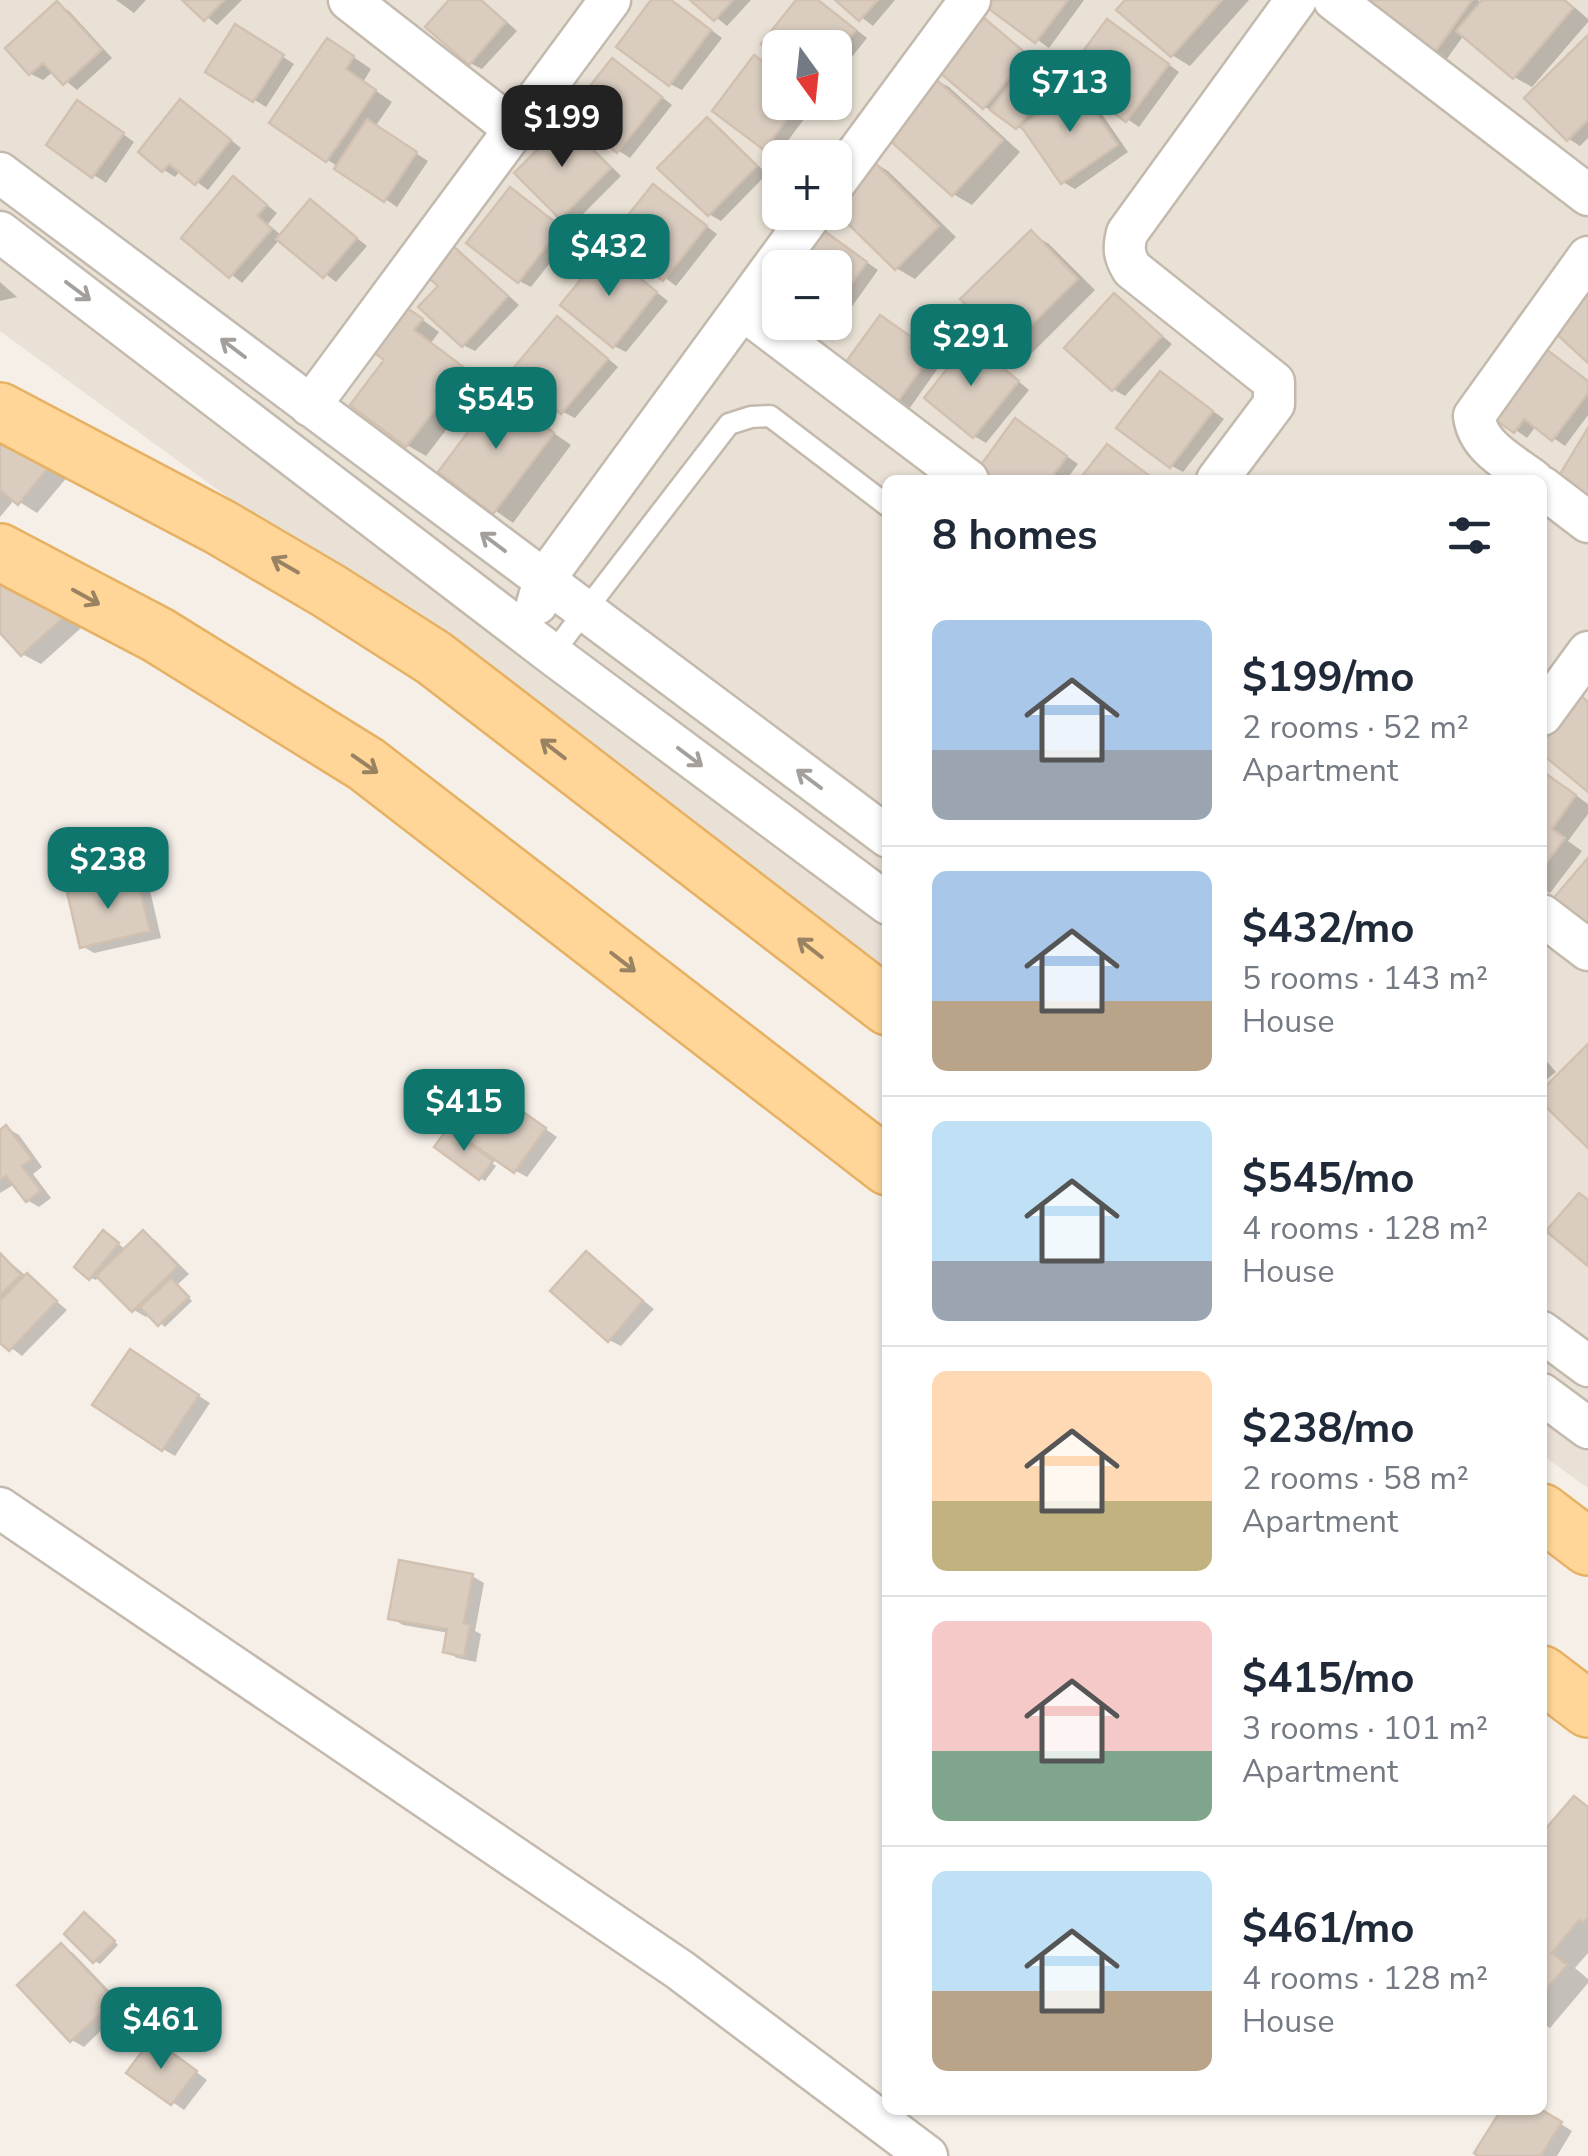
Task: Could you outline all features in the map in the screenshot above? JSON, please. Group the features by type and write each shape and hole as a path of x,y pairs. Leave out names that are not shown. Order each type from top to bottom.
{"main road":[{"path":"0,411 220,527 434,658 882,1002"},
{"path":"0,552 158,636 366,764 882,1162"},
{"path":"1547,1516 1588,1547"},
{"path":"1547,1678 1588,1709"}],"street":[{"path":"348,0 513,128"},
{"path":"310,406 610,0"},
{"path":"852,160 970,0"},
{"path":"1221,475 1274,404 1274,382 1132,269 1125,258 1124,245 1127,233 1296,0"},
{"path":"1334,0 1588,196"},
{"path":"0,174 881,832 842,870"},
{"path":"540,644 544,580 800,230"},
{"path":"0,232 882,900"},
{"path":"1526,475 1484,443 1474,416 1588,256"},
{"path":"742,308 961,475"},
{"path":"1547,492 1588,522"},
{"path":"1547,708 1588,652"},
{"path":"1547,919 1588,950"},
{"path":"1547,1336 1588,1366"},
{"path":"1547,1398 1588,1428"},
{"path":"0,1508 680,1970 927,2156"}],"lane":[{"path":"540,644 584,610 730,424 770,416 882,501"}],"shaded area":[{"path":"0,0 1588,0 1588,1488 1547,1459 1547,475 882,475 882,974 0,331"}],"building":[{"path":"182,0 224,0 204,21"},
{"path":"449,0 481,0 506,22 469,65 425,27"},
{"path":"651,0 671,0 711,30 669,86 616,47"},
{"path":"690,0 733,0 714,21"},
{"path":"796,0 818,0 856,30 852,35 852,30 772,30"},
{"path":"835,0 878,0 859,21"},
{"path":"1068,0 1035,43 981,3"},
{"path":"1125,0 1222,0 1171,57 1116,10"},
{"path":"1372,0 1472,0 1433,55 1366,8"},
{"path":"1482,0 1564,0 1573,8 1513,79 1456,31"},
{"path":"57,1 102,50 63,85 43,63 29,75 5,48"},
{"path":"978,13 1028,55 983,109 932,66"},
{"path":"1107,19 1169,64 1126,122 1064,77"},
{"path":"235,24 284,55 253,102 205,72"},
{"path":"1588,35 1588,120 1567,141 1524,98"},
{"path":"327,38 354,56 346,69 376,90 326,162 269,123"},
{"path":"1035,52 1061,71 1016,129 990,110"},
{"path":"754,55 762,61 762,120 786,120 772,140 762,140 762,148 712,111"},
{"path":"612,58 662,97 617,153 568,114"},
{"path":"930,74 1003,140 952,196 878,130"},
{"path":"1078,87 1118,145 1061,184 1021,126"},
{"path":"180,99 231,140 195,185 169,164 162,172 138,152"},
{"path":"77,100 124,133 92,178 46,145"},
{"path":"707,117 757,166 708,216 657,168"},
{"path":"367,119 417,152 384,202 334,169"},
{"path":"565,122 611,168 560,219 514,173"},
{"path":"869,157 939,226 895,270 852,228 852,174"},
{"path":"233,176 267,205 257,216 272,229 229,278 181,238"},
{"path":"653,184 707,226 663,281 609,239"},
{"path":"510,187 561,227 518,283 466,243"},
{"path":"310,199 357,238 323,278 276,239"},
{"path":"813,230 823,230 850,250 799,250"},
{"path":"1031,230 1078,279 1008,348 960,299"},
{"path":"445,239 508,296 462,347 418,307 438,286 418,268"},
{"path":"605,250 657,292 613,348 560,305"},
{"path":"852,251 867,262 852,283"},
{"path":"1588,285 1588,363 1549,327"},
{"path":"1114,293 1162,336 1112,391 1064,348"},
{"path":"400,303 423,319 414,330 466,369 406,447 350,405 384,360 367,347"},
{"path":"880,315 933,352 891,411 838,373"},
{"path":"557,316 608,359 561,414 511,371"},
{"path":"1534,340 1588,381 1588,393 1552,441 1524,419 1514,433 1481,409"},
{"path":"969,341 1019,381 973,438 924,398"},
{"path":"1160,371 1213,411 1170,468 1116,428"},
{"path":"499,391 554,433 493,514 438,472"},
{"path":"1015,418 1067,456 1054,475 974,475"},
{"path":"0,419 52,463 18,505 0,490"},
{"path":"1588,428 1588,506 1554,484"},
{"path":"1107,444 1148,475 1083,475"},
{"path":"0,528 74,608 21,656 0,633"},
{"path":"1574,690 1588,702 1588,792 1547,758 1547,721"},
{"path":"1547,775 1576,795 1552,829 1565,838 1547,862"},
{"path":"1588,858 1588,944 1547,906"},
{"path":"137,876 150,931 80,948 67,892"},
{"path":"1588,1044 1588,1148 1547,1108 1547,1085"},
{"path":"486,1086 546,1128 514,1173 454,1131"},
{"path":"6,1125 32,1159 22,1166 41,1191 26,1202 6,1176 0,1180 0,1130"},
{"path":"448,1128 493,1161 479,1180 434,1147"},
{"path":"1579,1193 1588,1200 1588,1266 1547,1232"},
{"path":"103,1230 119,1243 89,1280 74,1267"},
{"path":"143,1230 178,1266 132,1312 96,1276"},
{"path":"586,1251 643,1301 608,1342 550,1291"},
{"path":"0,1253 21,1275 0,1295"},
{"path":"27,1273 57,1301 9,1351 0,1343 0,1301"},
{"path":"171,1278 189,1297 158,1326 140,1307"},
{"path":"130,1349 199,1395 162,1451 92,1405"},
{"path":"399,1560 473,1574 464,1623 470,1625 464,1657 443,1652 447,1629 388,1619"},
{"path":"1574,1796 1588,1807 1588,1917 1583,1923 1579,1920 1552,1953 1567,1965 1547,1988 1547,1827"},
{"path":"84,1912 115,1941 93,1963 64,1934"},
{"path":"61,1943 115,2000 70,2042 17,1985"},
{"path":"152,2038 197,2071 171,2105 126,2073"},
{"path":"1547,2113 1562,2122 1541,2156 1474,2153 1498,2115"}]}
